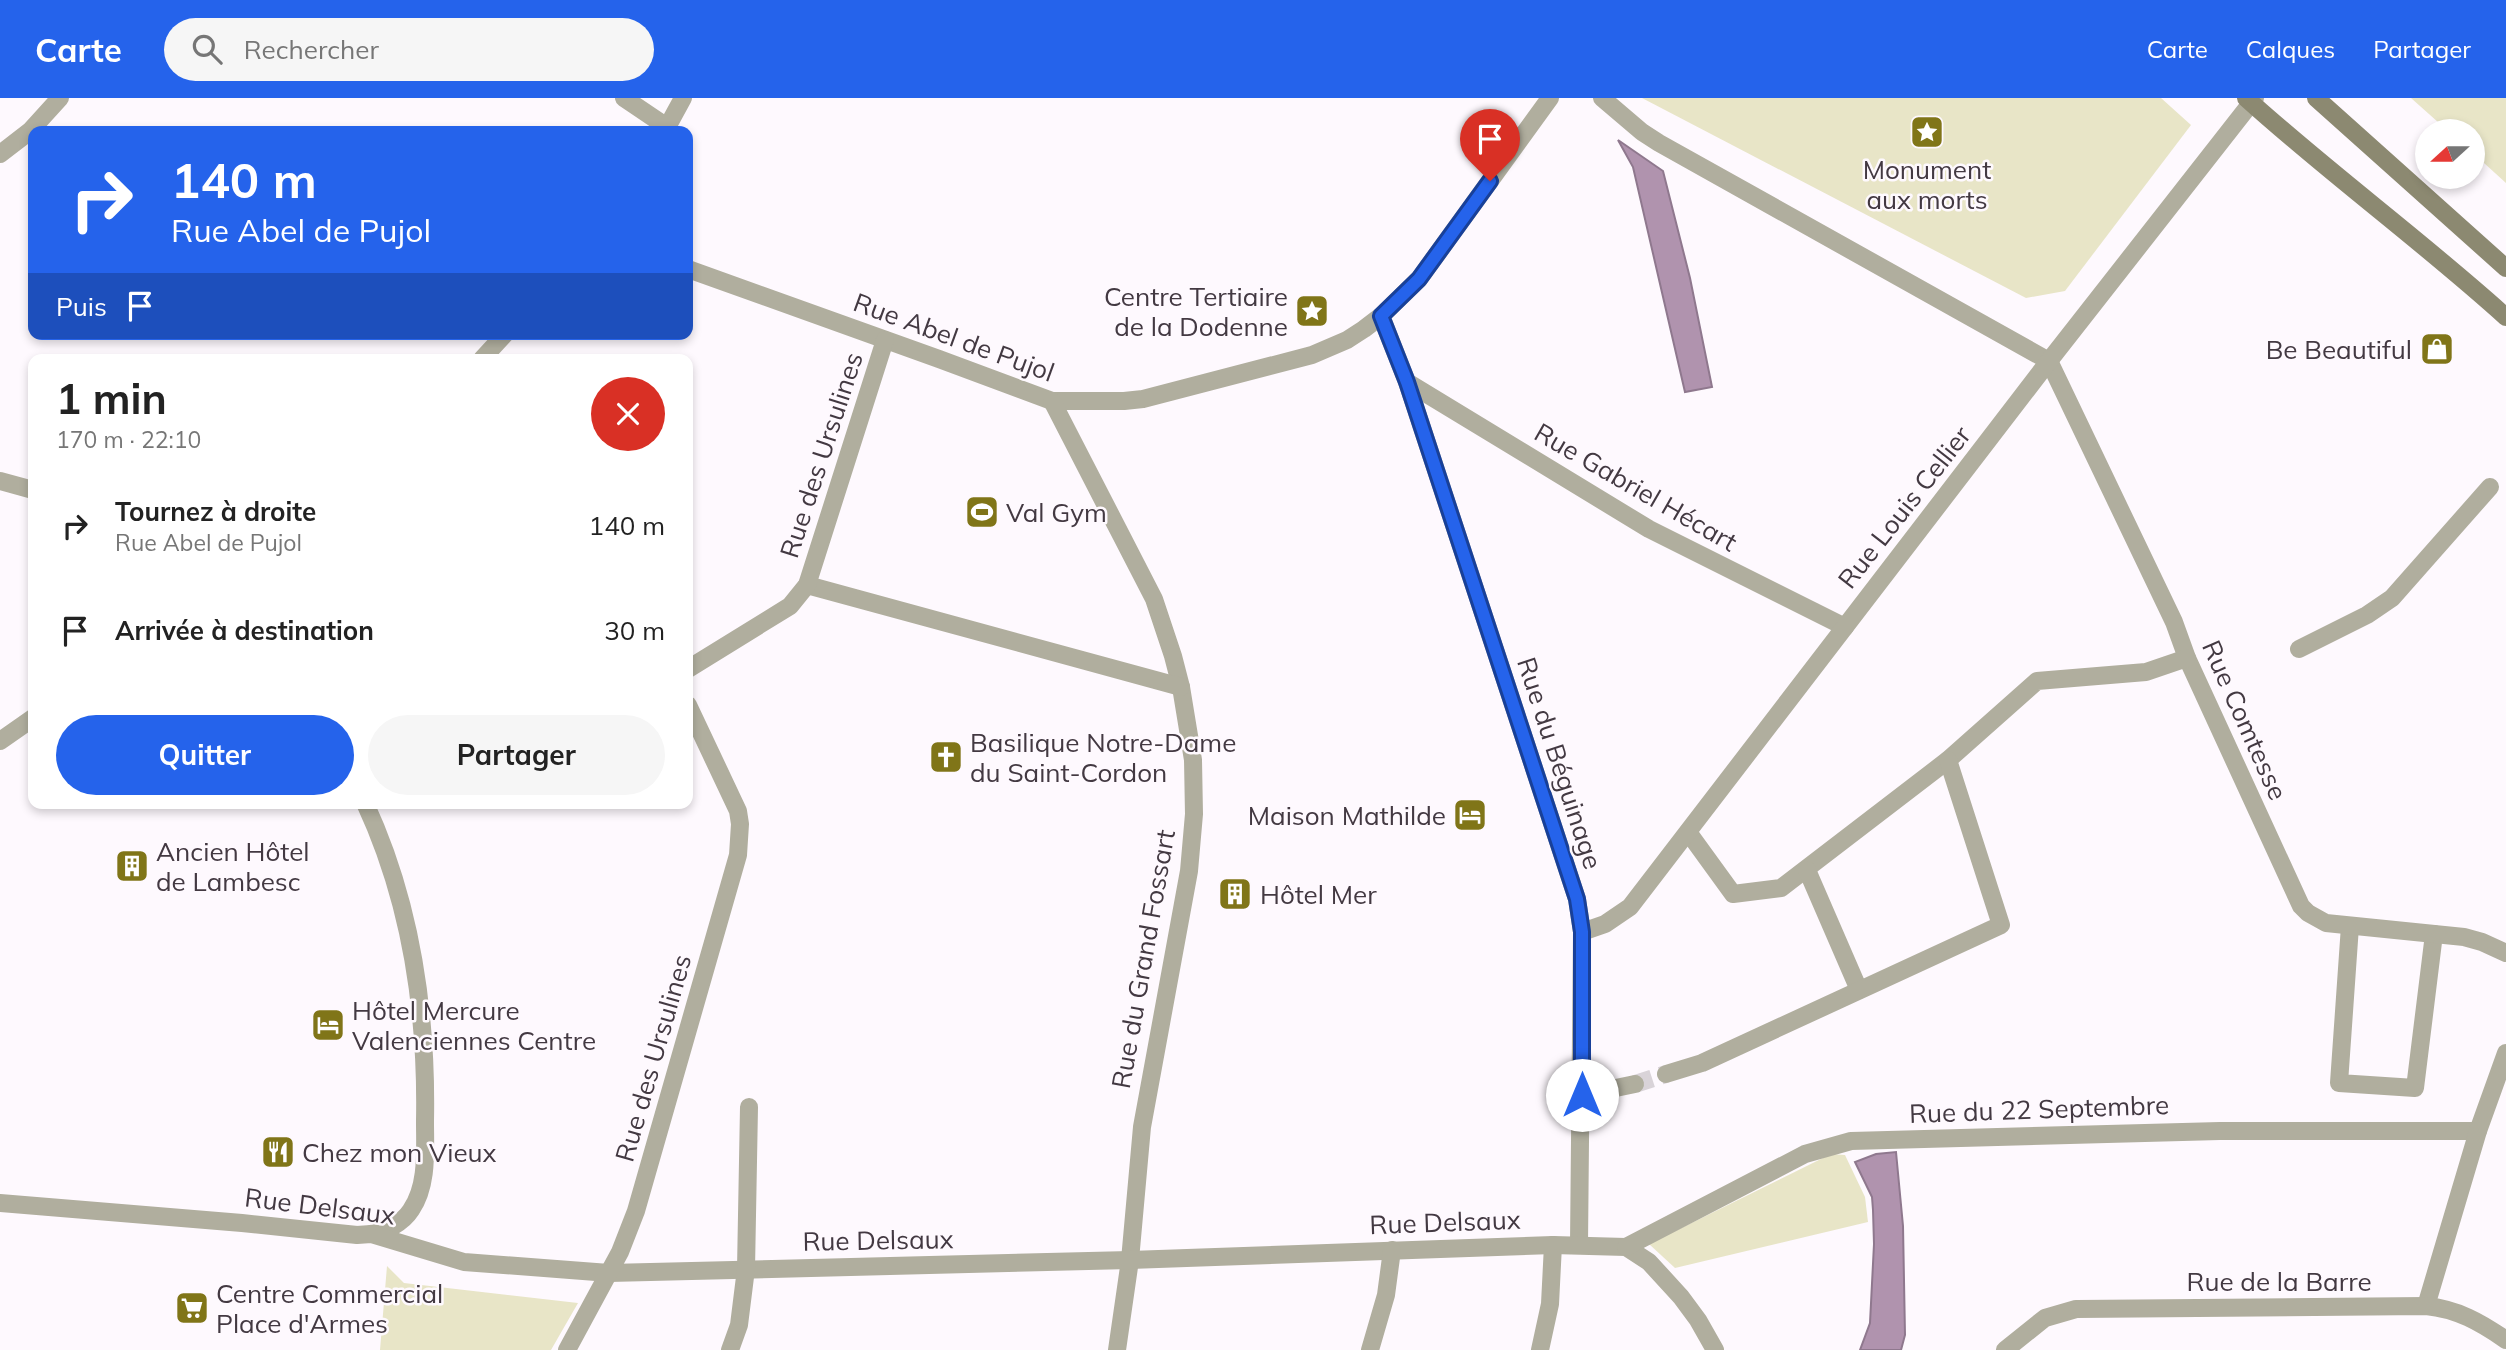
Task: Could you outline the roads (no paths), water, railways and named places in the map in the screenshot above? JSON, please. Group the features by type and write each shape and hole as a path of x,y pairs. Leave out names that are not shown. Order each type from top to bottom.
{"main road":[{"path":"2316,98 2506,268"},
{"path":"2251,99 2338,177 2434,253 2506,317"}],"street":[{"path":"35,126 60,98"},
{"path":"624,98 662,126"},
{"path":"668,126 683,98"},
{"name":"Rue Abel de Pujol","path":"693,271 1052,401 1124,401 1168,393 1331,348 1381,316 1425,271 1550,98"},
{"path":"1602,98 1659,143 2049,361"},
{"name":"Rue Louis Cellier","path":"1582,932 1605,924 1630,907 2251,99"},
{"path":"0,154 28,133"},
{"name":"Rue du Béguinage","path":"1381,316 1407,382 1577,899 1582,932 1579,1245"},
{"path":"487,354 499,340"},
{"name":"Rue des Ursulines","path":"807,585 885,340"},
{"name":"Rue Comtesse","path":"2049,361 2174,622 2187,658 2301,906 2326,923 2434,934 2482,942 2506,953"},
{"name":"Rue Gabriel Hécart","path":"1407,382 1648,529 1845,627"},
{"name":"Rue du Grand Fossart","path":"1052,401 1154,599 1181,687 1194,772 1192,844 1185,897 1143,1117 1130,1260 1117,1350"},
{"path":"0,481 28,489"},
{"path":"2299,649 2367,615 2392,598 2490,487"},
{"path":"693,666 790,606 807,585 1181,687"},
{"path":"1688,832 1733,894 1781,888 1948,760 2037,681 2146,673 2187,658"},
{"name":"Rue des Ursulines","path":"567,1350 620,1252 636,1210 738,855 738,811 693,716"},
{"path":"0,741 28,721"},
{"path":"1667,1074 1702,1062 2001,925 1948,760"},
{"path":"367,809 390,869 405,925 422,1018 426,1070 425,1162 419,1195 403,1219 384,1231 371,1234"},
{"path":"1807,870 1859,990"},
{"path":"2350,926 2339,1083 2415,1087 2434,934"},
{"path":"2426,1306 2478,1131 2506,1053"},
{"path":"1582,1095 1635,1084"},
{"path":"730,1350 739,1325 746,1269 749,1107"},
{"name":"Rue du 22 Septembre","path":"1626,1247 1805,1154 1851,1141 2207,1131 2478,1131"},
{"name":"Rue Delsaux","path":"0,1203 357,1235 371,1234 464,1262 609,1273 1130,1260 1553,1245 1626,1247"},
{"path":"1540,1350 1550,1304 1553,1245"},
{"path":"1626,1247 1649,1262 1681,1297 1715,1350"},
{"path":"1370,1350 1386,1295 1392,1250"},
{"name":"Rue de la Barre","path":"2005,1350 2045,1318 2076,1309 2426,1306 2469,1317 2506,1340"}],"tunnel":[{"path":"1635,1084 1666,1074"}],"place":[{"name":"Monument aux morts","path":"1927,132"},
{"name":"Centre Tertiaire de la Dodenne","path":"1312,311"},
{"name":"Be Beautiful","path":"2437,349"},
{"name":"Val Gym","path":"982,512"},
{"name":"Basilique Notre-Dame du Saint-Cordon","path":"946,757"},
{"name":"Maison Mathilde","path":"1470,815"},
{"name":"Ancien Hôtel de Lambesc","path":"132,866"},
{"name":"Hôtel Mer","path":"1235,894"},
{"name":"Hôtel Mercure Valenciennes Centre","path":"328,1025"},
{"name":"Chez mon Vieux","path":"278,1152"},
{"name":"Centre Commercial Place d'Armes","path":"192,1308"}]}
